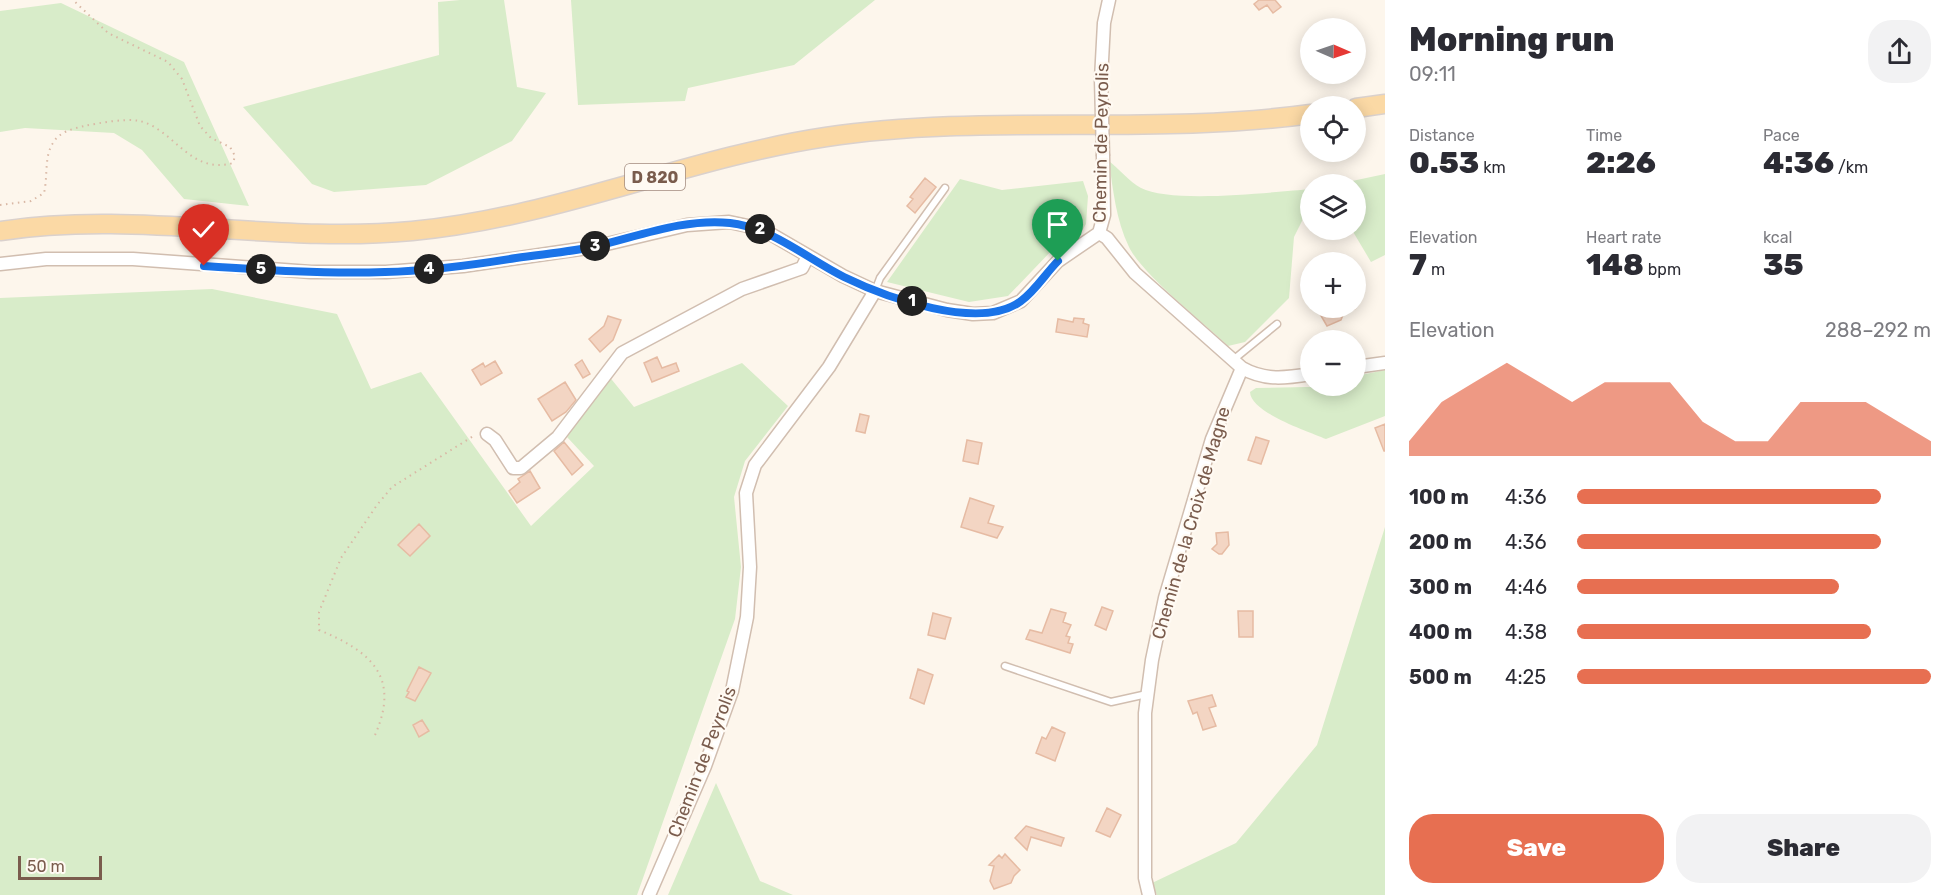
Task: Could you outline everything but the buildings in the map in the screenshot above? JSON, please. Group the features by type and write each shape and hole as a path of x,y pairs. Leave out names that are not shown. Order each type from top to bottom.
{"main road":[{"path":"1366,107 1385,104"},
{"name":"D 820","path":"0,231 95,224 299,234 357,235 414,231 481,222 546,207 692,166 827,136 957,127 1221,123 1300,115"}],"street":[{"name":"Chemin de Peyrolis","path":"649,895 705,766 732,691 747,617 750,567 746,493 755,465 829,367 875,291 947,310 973,314 993,313 1021,301 1058,261 1099,233 1104,216 1101,79 1104,23 1108,0"},
{"path":"0,264 46,259 133,259 299,272 386,272 463,266 594,247 687,225 729,222 762,230 875,291"},
{"path":"1099,233 1107,238 1135,273 1238,364 1257,376 1282,379 1300,376"},
{"path":"487,434 495,440 513,468 521,468 558,437 622,353 742,290 802,268 808,256"},
{"path":"1366,366 1385,363"},
{"name":"Chemin de la Croix de Magne","path":"1149,895 1145,878 1147,694 1165,598 1212,439 1238,364"}],"lane":[{"path":"875,291 880,278 945,188"},
{"path":"1238,364 1277,324"},
{"path":"1005,666 1111,702 1147,694"}],"path":[{"path":"0,206 30,201 44,193 48,152 54,141 68,129 102,123 139,121 158,129 189,156 220,167 233,163 236,156 230,147 211,138 200,126 182,79 168,62 108,33 73,0"},
{"path":"375,735 380,723 383,702 382,676 371,658 348,642 319,630 319,612 341,558 392,487 475,435 487,434"}],"green space":[{"path":"504,0 517,87 546,93 512,141 426,185 334,192 312,184 243,107 439,55 438,2"},
{"path":"571,0 875,0 794,65 688,88 685,101 578,105"},
{"path":"61,3 184,62 249,206 184,199 142,150 114,133 25,128 0,132 0,11"},
{"path":"1109,161 1141,188 1155,193 1223,196 1300,190 1300,225 1294,237 1289,298 1245,342 1228,346 1160,284 1136,258 1121,226"},
{"path":"1385,174 1385,255 1371,262 1358,240 1366,240 1366,178"},
{"path":"960,179 1002,190 1083,181 1088,196 1086,224 1082,231 1055,247 1008,296 969,302 887,282"},
{"path":"212,289 337,314 371,389 421,372 531,526 594,466 567,437 608,375 634,407 742,363 788,406 745,461 734,497 741,567 735,619 637,895 0,895 0,298"},
{"path":"1385,370 1385,416 1326,439 1270,414 1253,400 1250,392 1256,388 1300,387 1300,396 1366,396 1366,374"},
{"path":"1385,527 1385,895 1157,895 1152,883 1236,843 1317,745"},
{"path":"716,783 760,881 793,895 668,895"}],"route":[{"path":"204,266 311,272 386,272 463,266 594,247 687,225 729,222 762,230 843,276 875,291 947,310 973,314 993,313 1021,301 1058,261"}]}
